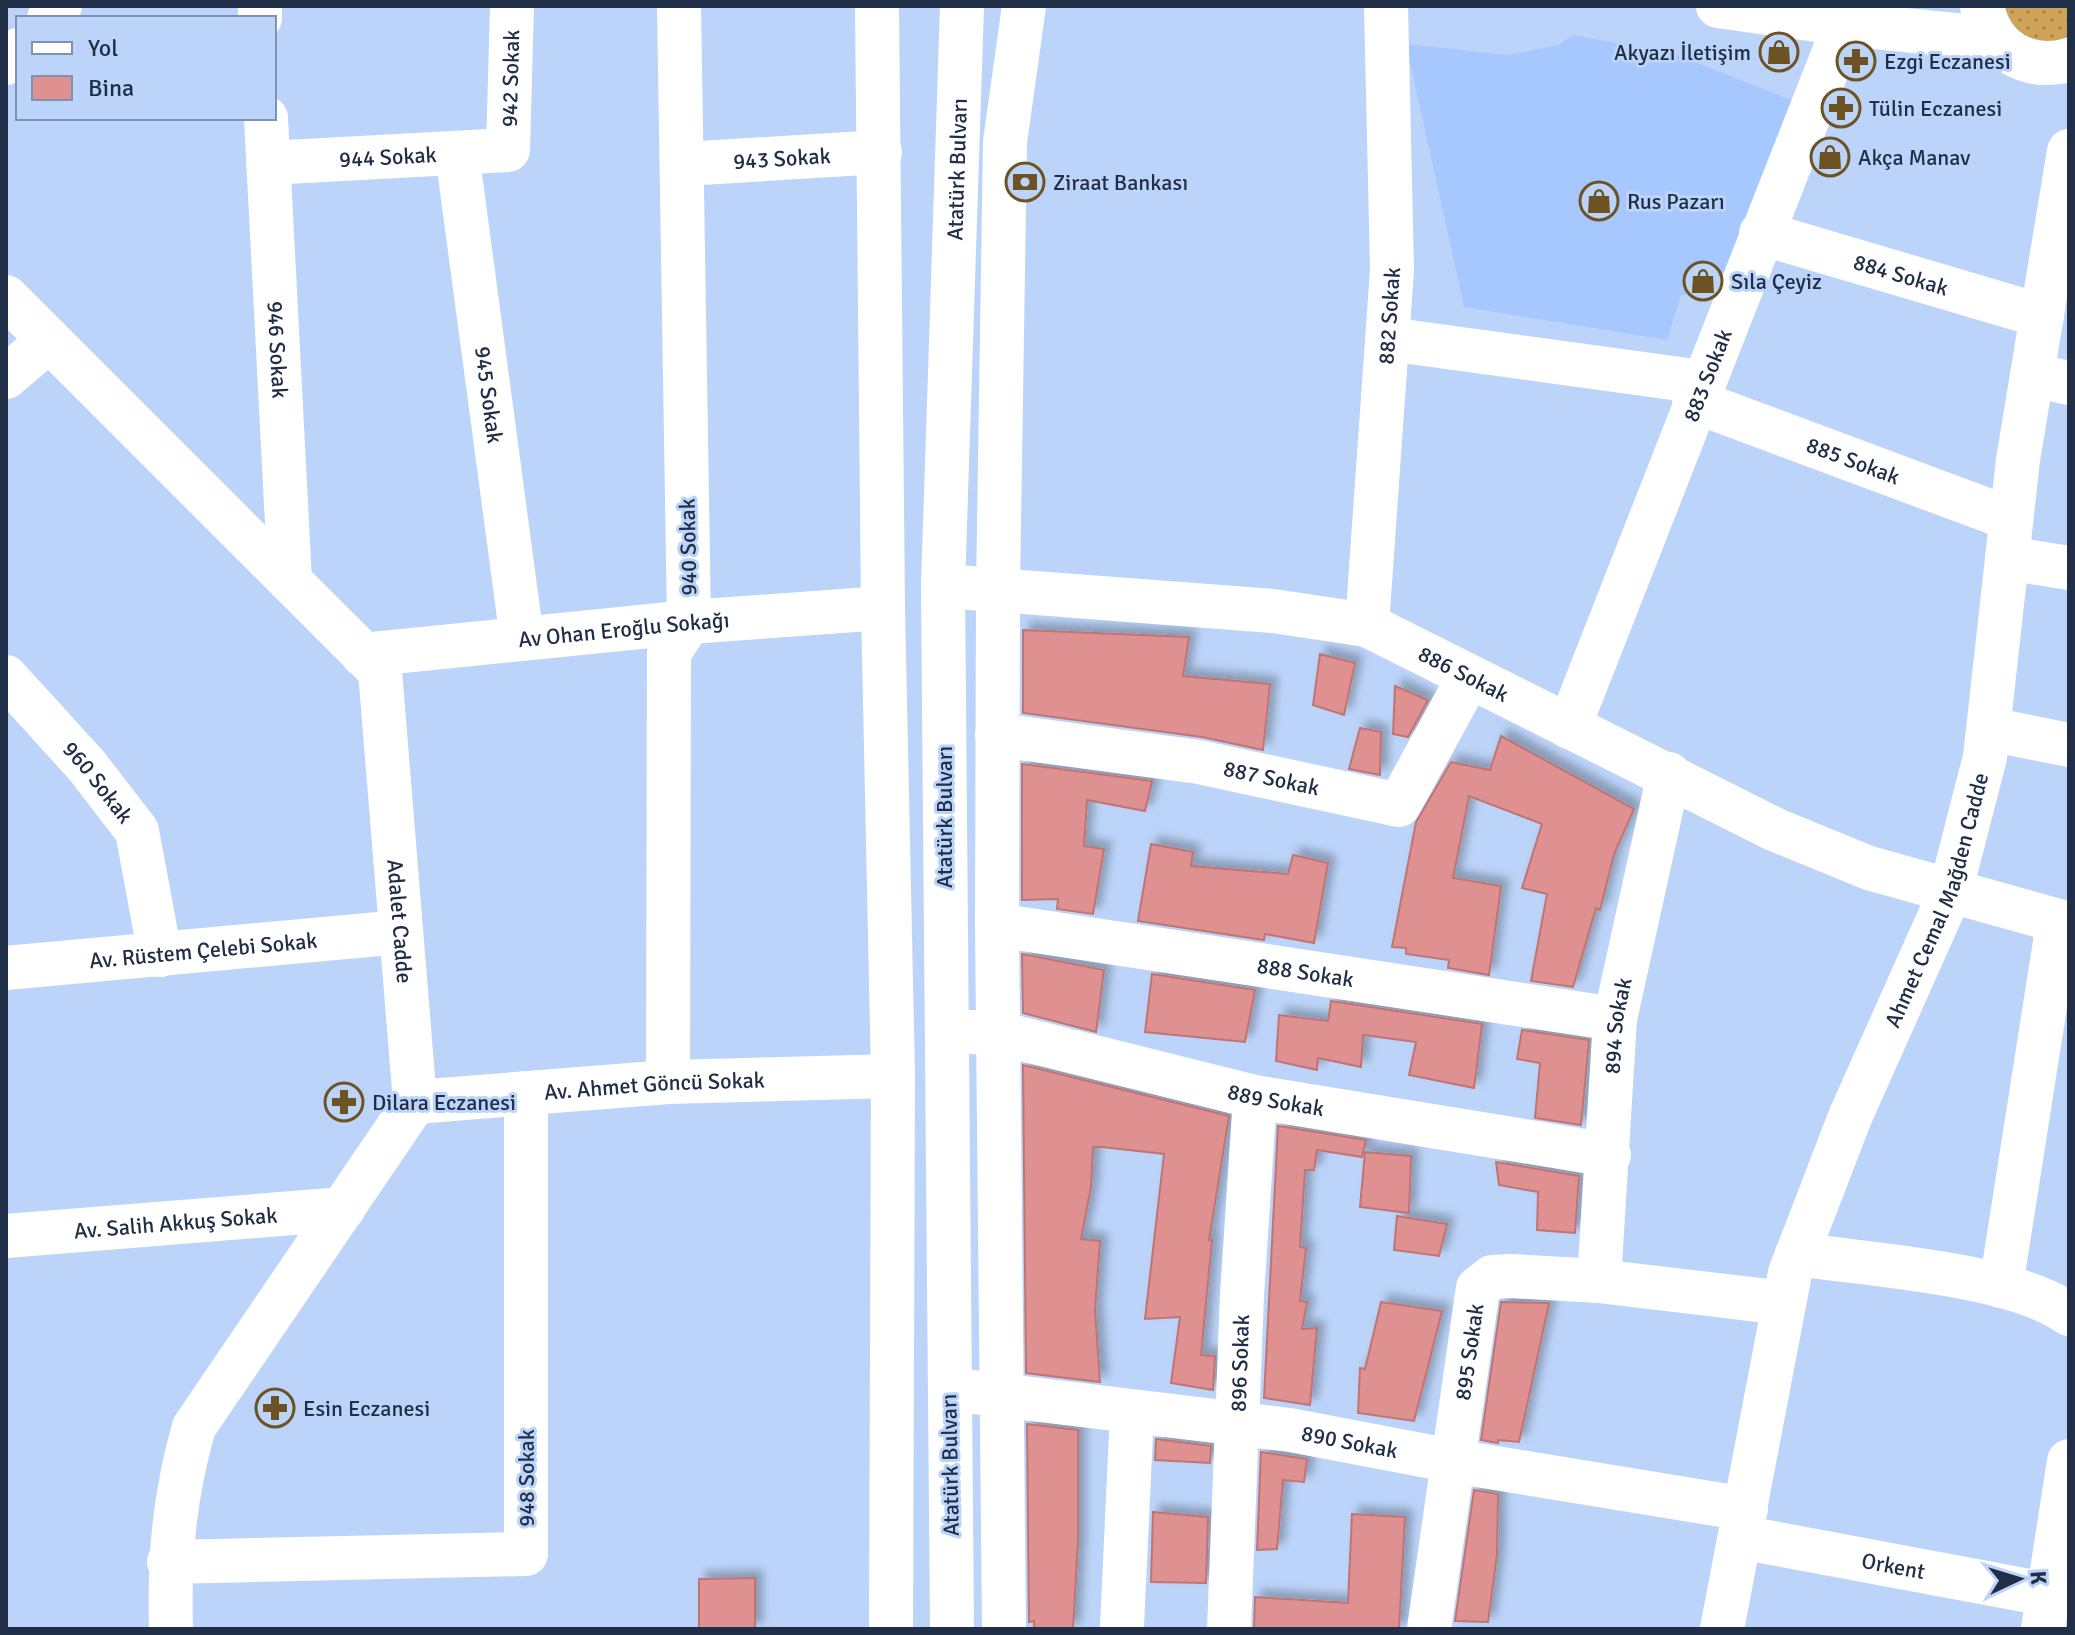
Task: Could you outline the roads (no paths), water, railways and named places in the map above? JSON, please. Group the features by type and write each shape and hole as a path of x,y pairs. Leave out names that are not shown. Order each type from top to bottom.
{"main road":[{"name":"942 Sokak","path":"508,150 512,6"},
{"name":"940 Sokak","path":"668,1082 669,653 689,622 684,164 679,6"},
{"path":"877,6 883,608 893,1076 891,1629"},
{"name":"Atatürk Bulvarı","path":"952,1629 943,586 962,6"},
{"path":"1004,1629 997,925 998,590 1005,142 1024,6"},
{"name":"882 Sokak","path":"1367,625 1392,270 1386,6"},
{"path":"1718,6 1845,24 1988,22 2009,53 2027,62 2047,65 2069,60"},
{"name":"883 Sokak","path":"1569,727 1845,24"},
{"name":"946 Sokak","path":"266,120 290,581"},
{"name":"944 Sokak","path":"268,163 508,150"},
{"name":"943 Sokak","path":"684,164 880,152"},
{"name":"945 Sokak","path":"457,153 522,639"},
{"name":"Ahmet Cemal Mağden Cadde","path":"1722,1629 1784,1303 1797,1254 1850,1117 1950,893 1985,757 2009,539 2050,379 2042,316 2069,157"},
{"name":"884 Sokak","path":"1761,233 2042,316"},
{"name":"Adalet Cadde","path":"6,297 380,671 415,1102"},
{"name":"885 Sokak","path":"1388,339 1698,392 2069,568"},
{"path":"6,377 49,340"},
{"name":"886 Sokak","path":"943,586 1273,611 1367,625 1776,830 1869,868 2064,924"},
{"name":"Av Ohan Eroğlu Sokağı","path":"363,655 689,622 883,608"},
{"name":"960 Sokak","path":"6,677 87,766 137,831 160,955"},
{"name":"887 Sokak","path":"997,735 1199,762 1399,805 1469,677"},
{"path":"1989,729 2069,745"},
{"name":"894 Sokak","path":"1599,1281 1615,1019 1669,774"},
{"path":"2001,1286 2064,924"},
{"name":"888 Sokak","path":"997,925 1615,1019"},
{"name":"Av. Rüstem Çelebi Sokak","path":"6,968 401,932"},
{"name":"889 Sokak","path":"946,1031 998,1033 1255,1097 1609,1155"},
{"name":"Av. Ahmet Göncü Sokak","path":"415,1102 668,1082 893,1076"},
{"name":"948 Sokak","path":"169,1562 526,1554 526,1093"},
{"name":"896 Sokak","path":"1229,1629 1255,1097"},
{"path":"171,1629 169,1562 178,1485 194,1427 415,1102"},
{"name":"Av. Salih Akkuş Sokak","path":"6,1236 343,1209"},
{"path":"1797,1254 2001,1286 2047,1298 2069,1314"},
{"name":"895 Sokak","path":"1429,1629 1478,1288 1492,1277 1599,1281 1784,1303"},
{"name":"890 Sokak","path":"950,1389 1290,1430 1453,1461 1743,1523"},
{"path":"1122,1626 1132,1412"},
{"path":"2048,1619 2069,1461"},
{"name":"Orkent","path":"1743,1523 2048,1619"}],"place":[{"name":"Akyazı İletişim","path":"1779,52"},
{"name":"Ezgi Eczanesi","path":"1856,61"},
{"name":"Tülin Eczanesi","path":"1841,108"},
{"name":"Akça Manav","path":"1830,157"},
{"name":"Ziraat Bankası","path":"1025,182"},
{"name":"Rus Pazarı","path":"1599,201"},
{"name":"Sıla Çeyiz","path":"1703,281"},
{"name":"Dilara Eczanesi","path":"344,1102"},
{"name":"Esin Eczanesi","path":"275,1408"}]}
